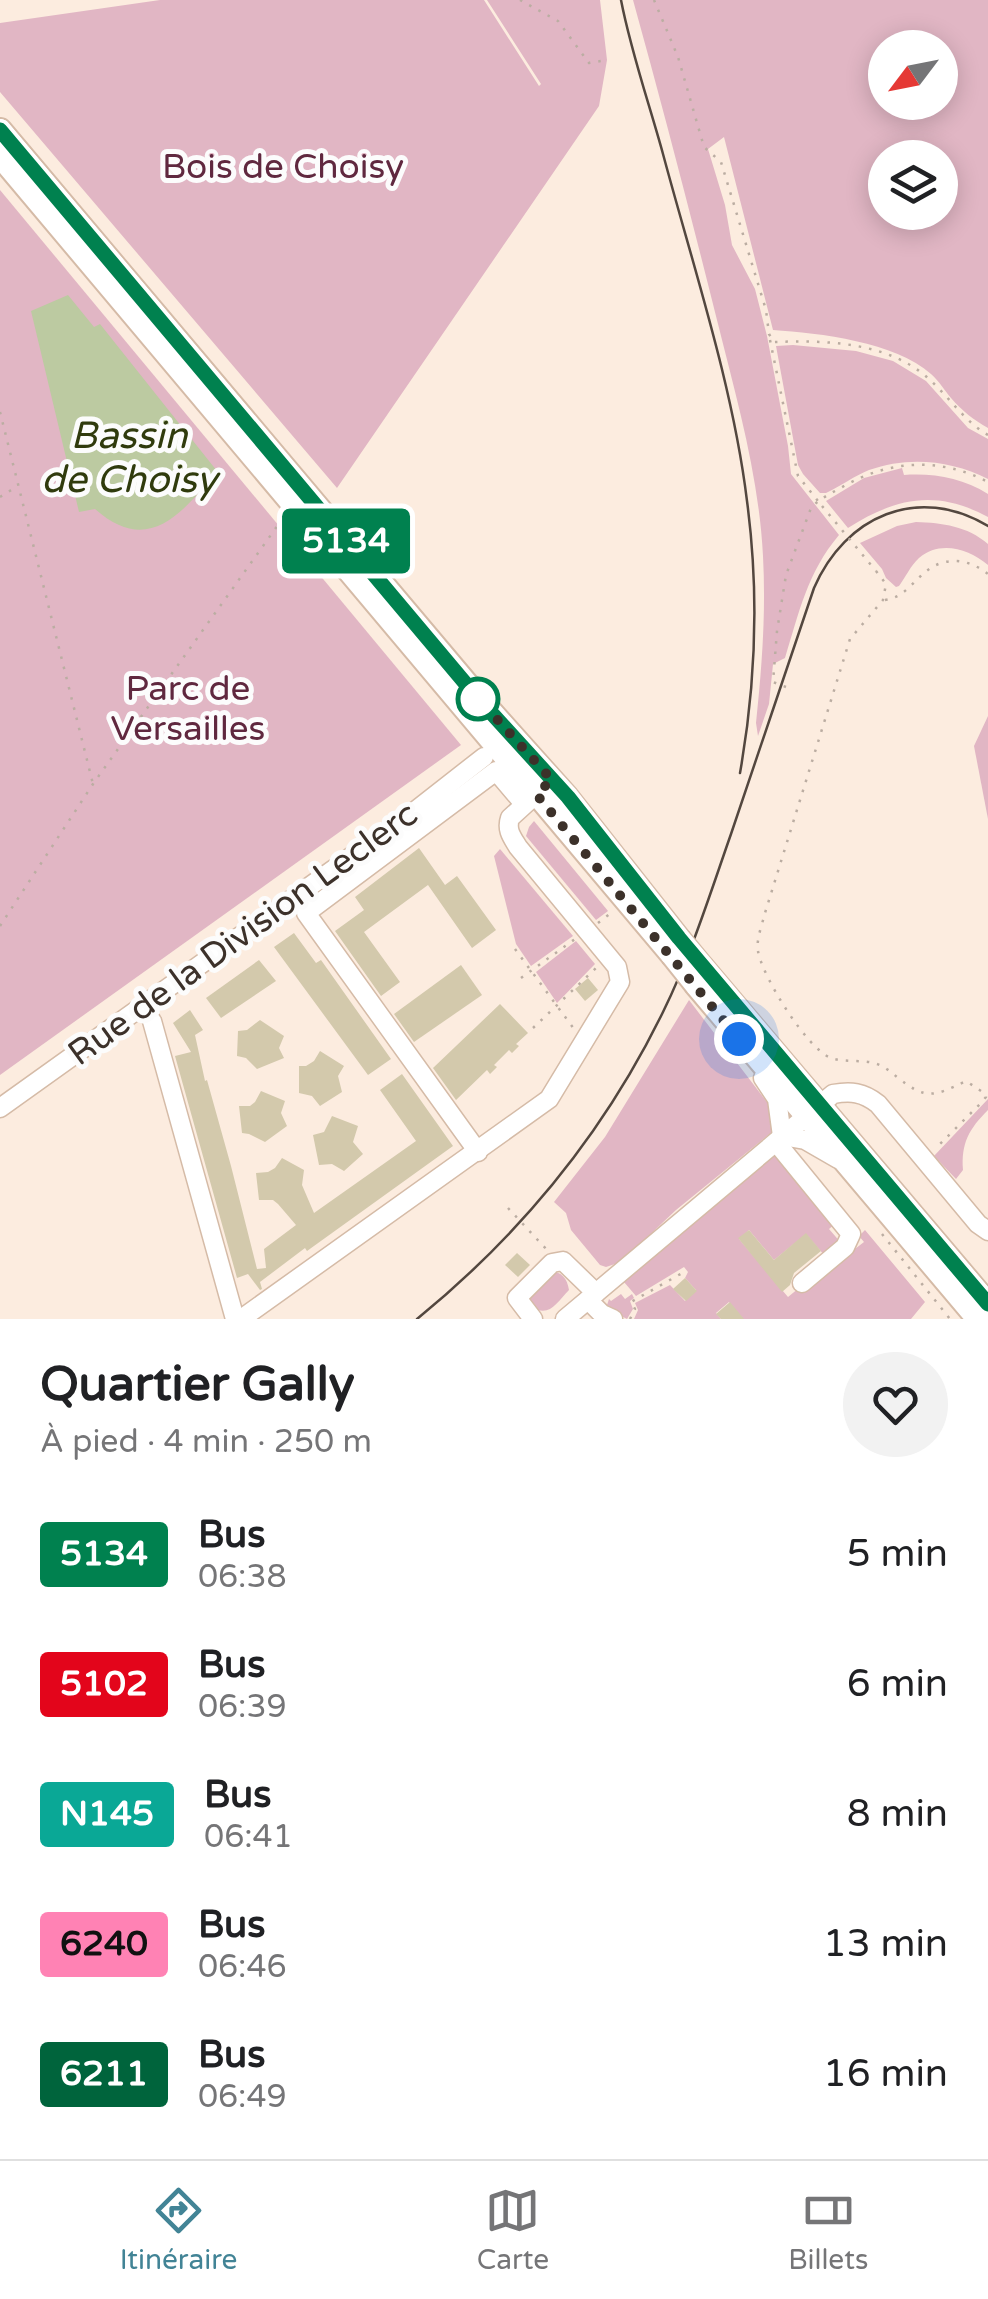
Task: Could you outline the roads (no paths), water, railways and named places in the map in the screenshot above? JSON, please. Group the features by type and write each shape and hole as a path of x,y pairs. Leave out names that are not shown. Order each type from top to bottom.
{"main road":[{"path":"0,130 476,696 539,791 636,887 675,947"},
{"path":"0,156 812,1111 988,1304"},
{"path":"699,976 739,1039 812,1111 846,1165 978,1319"},
{"path":"948,1284 969,1319"}],"street":[{"name":"Rue de la Division Leclerc","path":"0,1108 484,757"},
{"path":"152,1021 238,1319 478,1152 550,1099 620,982 617,966 510,834 510,818 539,791 496,771 306,913 478,1152"},
{"path":"739,1039 776,1098 779,1139 851,1234 845,1246 802,1283"},
{"path":"565,1319 832,1094 850,1091 867,1095 878,1104 922,1158 985,1224"},
{"path":"779,1139 805,1140 846,1165"},
{"path":"533,1319 516,1298 552,1263 564,1261 602,1314 613,1319"}],"water":[{"name":"Bassin de Choisy","path":"68,295 94,327 100,324 217,471 191,502 163,524 132,529 114,523 95,509 79,512 31,311"}],"tram line":[{"path":"621,0 711,326 741,458 751,535 754,603 750,705 740,773"},
{"path":"417,1319 491,1252 557,1179 640,1056 691,946 814,588 828,563 844,542 864,526 886,514 910,508 936,508 988,526"}],"park label":[{"name":"Bois de Choisy","path":"283,167"},
{"name":"Parc de Versailles","path":"188,709"}]}
